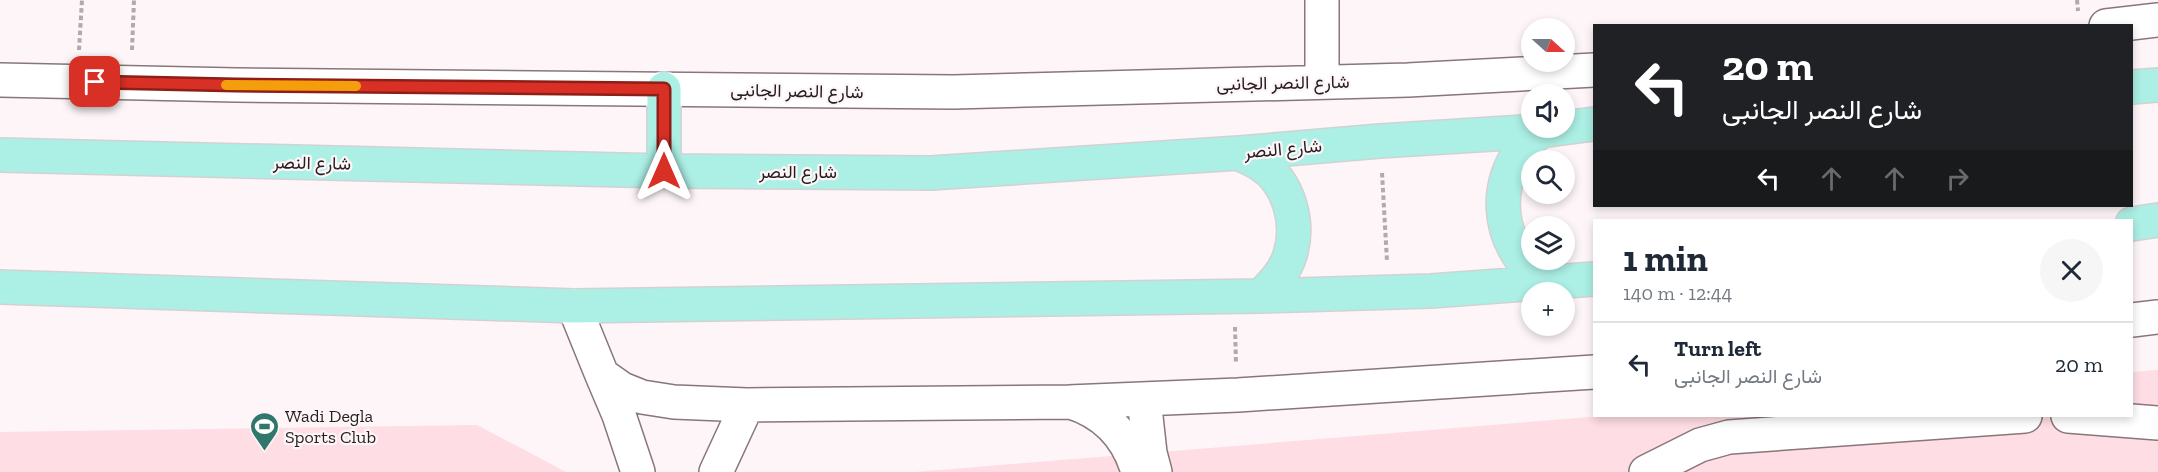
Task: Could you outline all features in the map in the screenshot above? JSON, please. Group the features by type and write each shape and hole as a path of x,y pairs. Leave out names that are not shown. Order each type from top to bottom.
{"main road":[{"path":"2133,87 2158,85"},
{"path":"664,89 664,171"},
{"name":"شارع النصر","path":"1575,126 1593,124"},
{"name":"شارع النصر","path":"0,155 664,171 931,173 1521,131"},
{"path":"1532,138 1522,149 1509,171 1503,197 1504,223 1513,248 1528,268 1546,282"},
{"path":"1239,153 1262,165 1280,183 1290,205 1294,230 1290,256 1279,278 1247,296"},
{"path":"2133,224 2158,220"},
{"path":"1566,282 1593,279"},
{"path":"0,287 574,306 1247,296 1521,285"}],"street":[{"path":"1322,0 1322,82"},
{"path":"2123,24 2158,20"},
{"name":"شارع النصر الجانبى","path":"0,80 954,92 1419,80 1593,70"},
{"path":"574,306 619,415 638,472"},
{"path":"2133,320 2158,317"},
{"path":"602,375 622,389 642,397 674,402 747,405 1069,402 1238,395 1593,372"},
{"path":"1144,399 1150,453 1155,472"},
{"path":"1069,402 1086,407 1115,427 1126,443 1138,472"},
{"path":"716,472 747,405"},
{"path":"1646,472 1700,445 1729,437 2011,417"},
{"path":"2081,417 2158,423"}],"path":[{"path":"78,81 82,0"},
{"path":"130,82 134,0"},
{"path":"1380,141 1389,292"},
{"path":"1238,395 1247,296"}],"shaded area":[{"path":"2158,370 2158,472 915,472 1593,417 2133,417 2133,372"},
{"name":"Wadi Degla Sports Club","path":"477,425 566,472 0,472 0,432"}],"slow traffic":[{"path":"226,85 356,86"}],"place":[{"name":"Wadi Degla Sports Club","path":"264,452"}],"route":[{"path":"95,82 664,89 664,171"}]}
